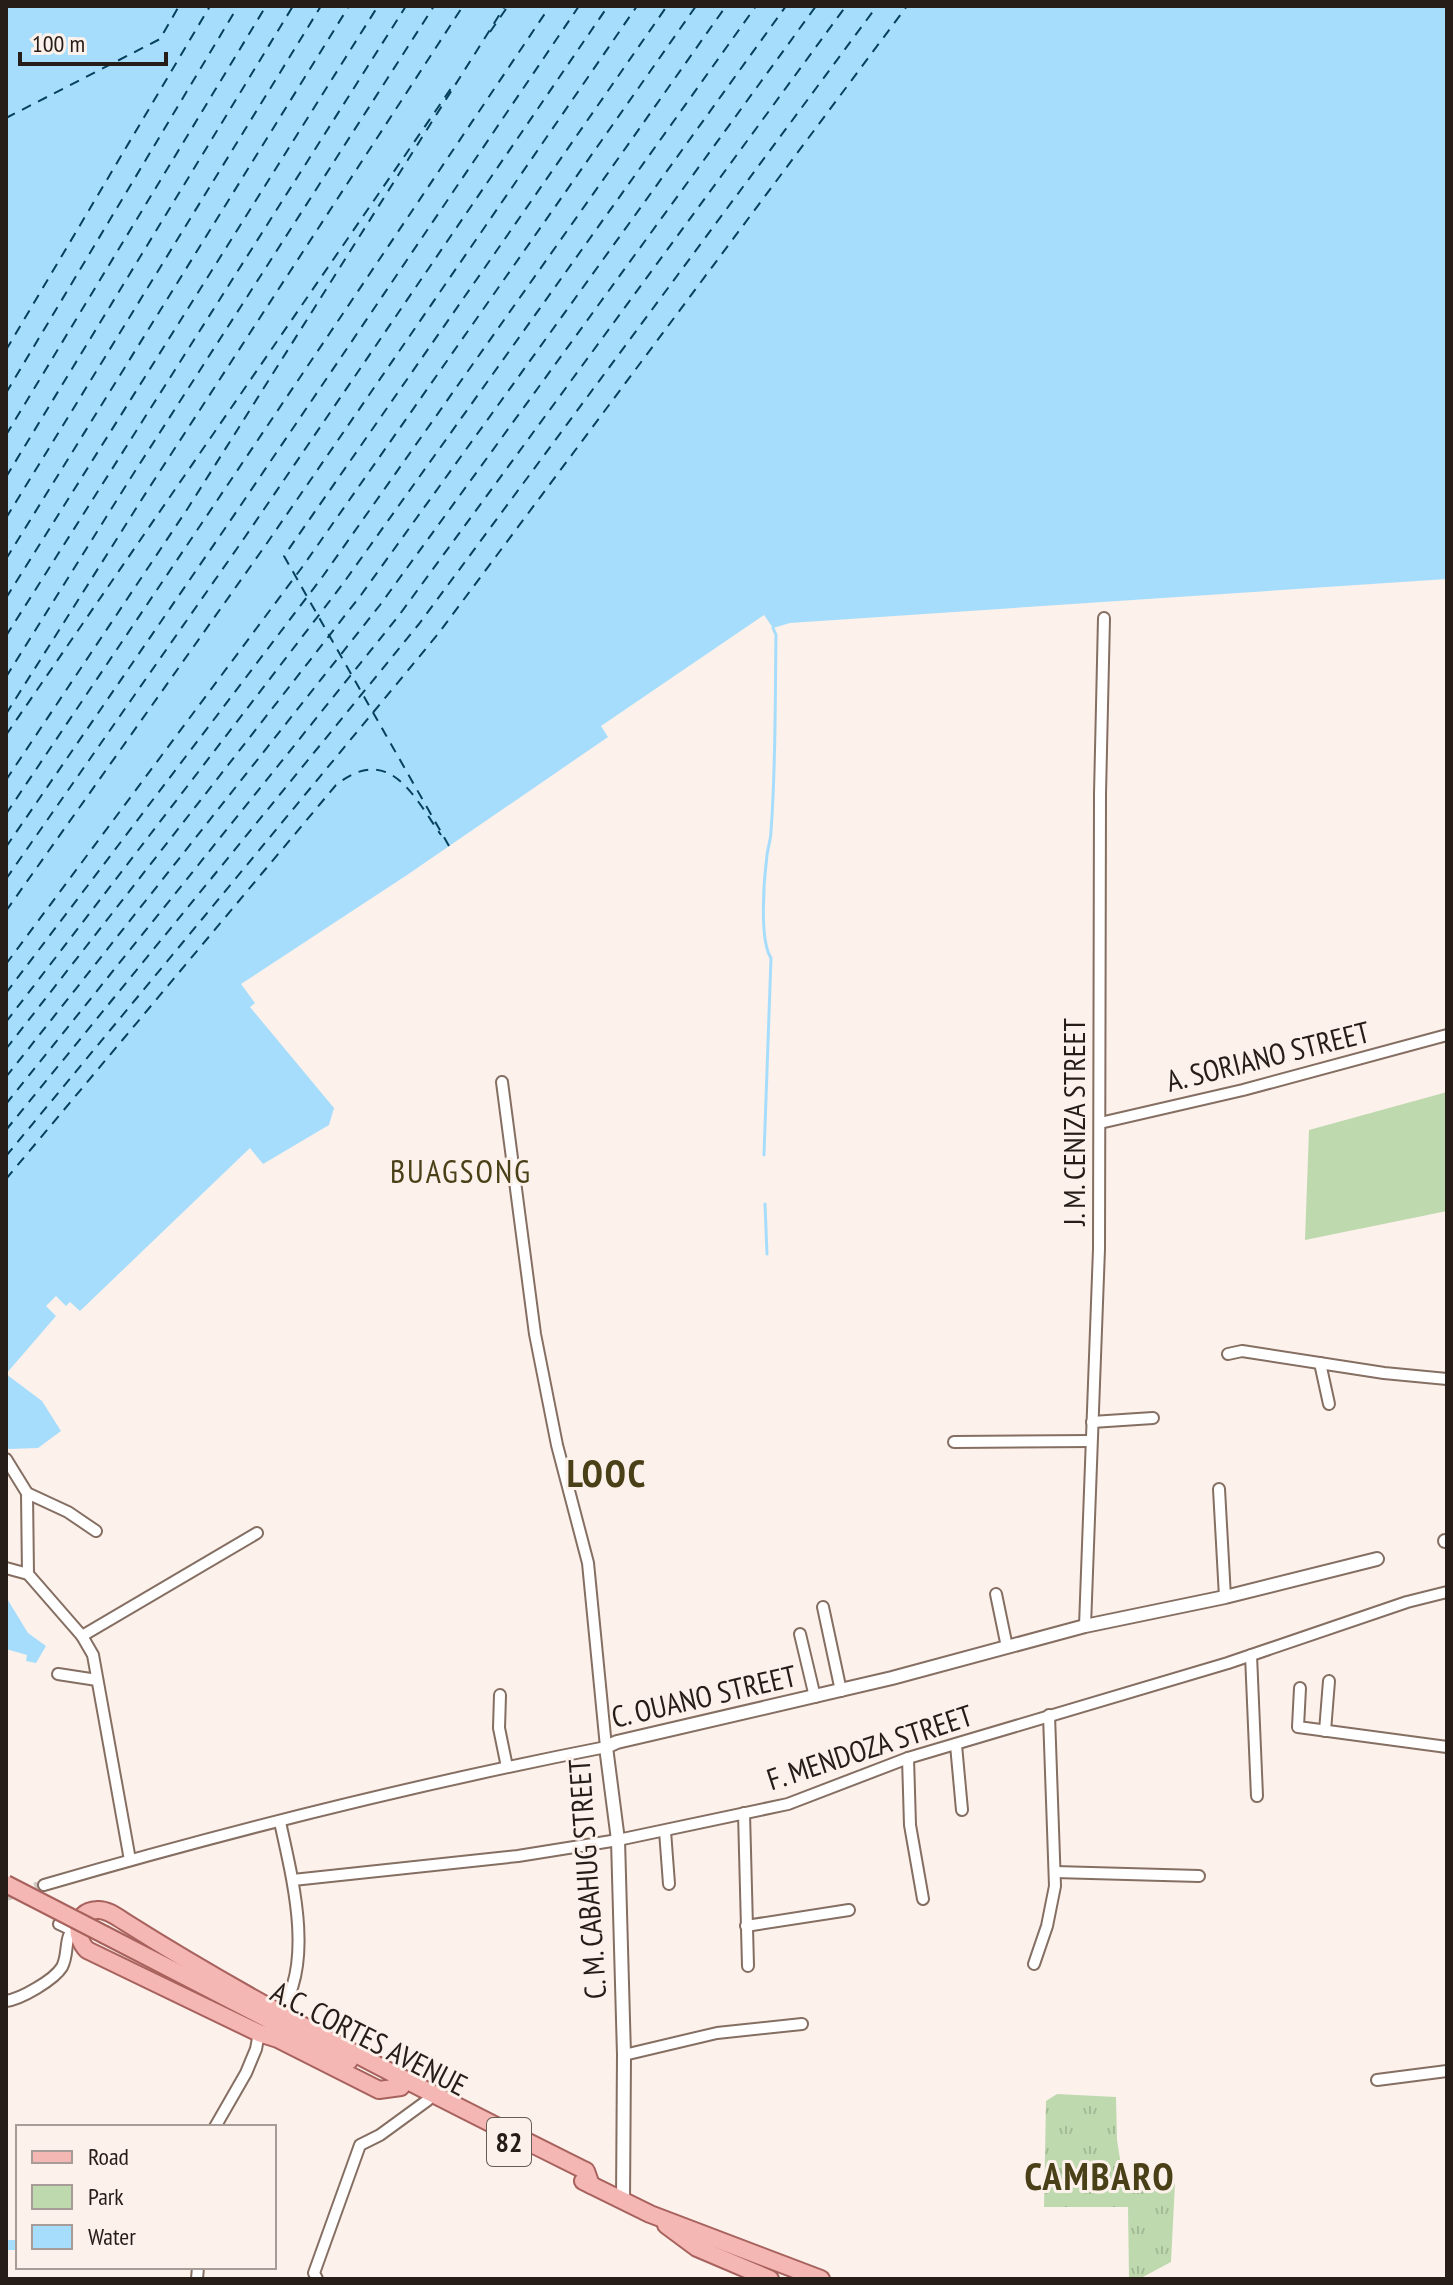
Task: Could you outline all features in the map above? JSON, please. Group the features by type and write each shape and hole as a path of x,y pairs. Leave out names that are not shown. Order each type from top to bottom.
{"main road":[{"name":"A.C. CORTES AVENUE","path":"6,1884 623,2201 821,2279"},
{"path":"401,2087 379,2090 278,2039 257,2041 87,1950 75,1928 88,1912 106,1912 186,1961 438,2098 586,2171 591,2185"},
{"name":"A.C. CORTES AVENUE","path":"650,2214 697,2248 770,2279"}],"street":[{"name":"J. M. CENIZA STREET","path":"1085,1626 1098,1295 1100,794 1104,618"},
{"name":"A. SORIANO STREET","path":"1100,1123 1243,1090 1447,1035"},
{"name":"C. M. CABAHUG STREET","path":"502,1082 535,1334 557,1445 588,1563 618,1840 624,2055 623,2201"},
{"path":"1228,1354 1242,1351 1447,1379"},
{"path":"1320,1363 1329,1404"},
{"path":"1092,1422 1153,1418"},
{"path":"954,1442 1091,1441"},
{"path":"6,1459 27,1493 28,1574"},
{"path":"1219,1489 1220,1552 1225,1597"},
{"path":"27,1493 68,1512 96,1531"},
{"path":"82,1636 257,1533"},
{"name":"C. OUANO STREET","path":"44,1885 280,1822 841,1691 1085,1626 1225,1597 1377,1559"},
{"path":"6,1568 28,1574 82,1636 93,1655 130,1860"},
{"name":"F. MENDOZA STREET","path":"293,1880 518,1856 665,1831 788,1804 908,1758 1251,1655 1407,1602 1447,1592"},
{"path":"996,1594 1007,1647"},
{"path":"823,1607 841,1691"},
{"path":"800,1634 815,1697"},
{"path":"1251,1655 1257,1796"},
{"path":"58,1674 97,1680"},
{"path":"1325,1731 1329,1681"},
{"path":"1300,1688 1298,1727 1447,1747"},
{"path":"500,1695 499,1728 507,1767"},
{"path":"1034,1964 1047,1926 1055,1878 1049,1715"},
{"path":"956,1745 962,1810"},
{"path":"908,1758 910,1825 923,1899"},
{"path":"744,1813 748,1966"},
{"path":"280,1822 293,1880 300,1960 287,2002 280,2012"},
{"path":"665,1831 669,1884"},
{"path":"1055,1878 1199,1876"},
{"path":"746,1926 849,1910"},
{"path":"6,2001 28,1993 61,1968 75,1928 59,1924"},
{"path":"624,2055 717,2033 802,2024"},
{"path":"216,2125 235,2096 257,2041"},
{"path":"1377,2080 1447,2071"},
{"path":"317,2279 314,2273 360,2145 380,2135 428,2100"}],"green space":[{"path":"1447,1092 1447,1211 1305,1240 1309,1130"},
{"path":"1057,2094 1116,2097 1117,2140 1125,2190 1175,2183 1171,2262 1139,2279 1129,2279 1128,2207 1044,2207 1046,2101"}],"water":[{"path":"6,6 1447,6 1447,579 790,623 773,628 764,615 601,726 608,737 241,984 255,1003 250,1007 334,1108 329,1125 263,1164 250,1148 80,1311 70,1302 66,1306 56,1296 46,1306 56,1316 6,1374"},
{"path":"6,1374 42,1401 61,1431 38,1448 9,1449 6,1446"},
{"path":"6,1597 28,1633 46,1646 36,1663 26,1661 27,1655 6,1649"}],"waterway":[{"path":"764,1155 771,958 765,938 763,908 774,782 776,635 773,628"},
{"path":"765,1204 767,1254"},
{"path":"6,2245 16,2245"}],"ferry route":[{"path":"6,118 160,39 179,6"},
{"path":"6,350 210,6"},
{"path":"6,393 238,6"},
{"path":"6,435 266,6"},
{"path":"6,477 293,6"},
{"path":"6,518 321,6"},
{"path":"6,559 349,6"},
{"path":"6,598 378,6"},
{"path":"6,636 406,6"},
{"path":"6,677 434,6"},
{"path":"6,714 149,488 463,6"},
{"path":"6,780 188,508 505,6"},
{"path":"490,32 508,6"},
{"path":"6,814 550,6"},
{"path":"6,847 579,6"},
{"path":"6,879 245,537 608,6"},
{"path":"6,911 265,546 637,6"},
{"path":"449,846 284,556 667,6"},
{"path":"6,964 303,566 696,6"},
{"path":"6,993 323,576 726,6"},
{"path":"6,1022 342,585 756,6"},
{"path":"6,1049 361,595 786,6"},
{"path":"6,1077 380,605 816,6"},
{"path":"6,1104 400,614 846,6"},
{"path":"6,1130 419,624 877,6"},
{"path":"6,1156 438,634 907,6"},
{"path":"6,735 452,87"},
{"path":"6,1179 336,785 355,773 371,769 385,772 398,779 409,791 441,835"}],"tunnel":[{"path":"6,1896 44,1885"}],"district":[{"name":"BUAGSONG","path":"461,1172"},
{"name":"LOOC","path":"607,1474"},
{"name":"CAMBARO","path":"1100,2177"}]}
